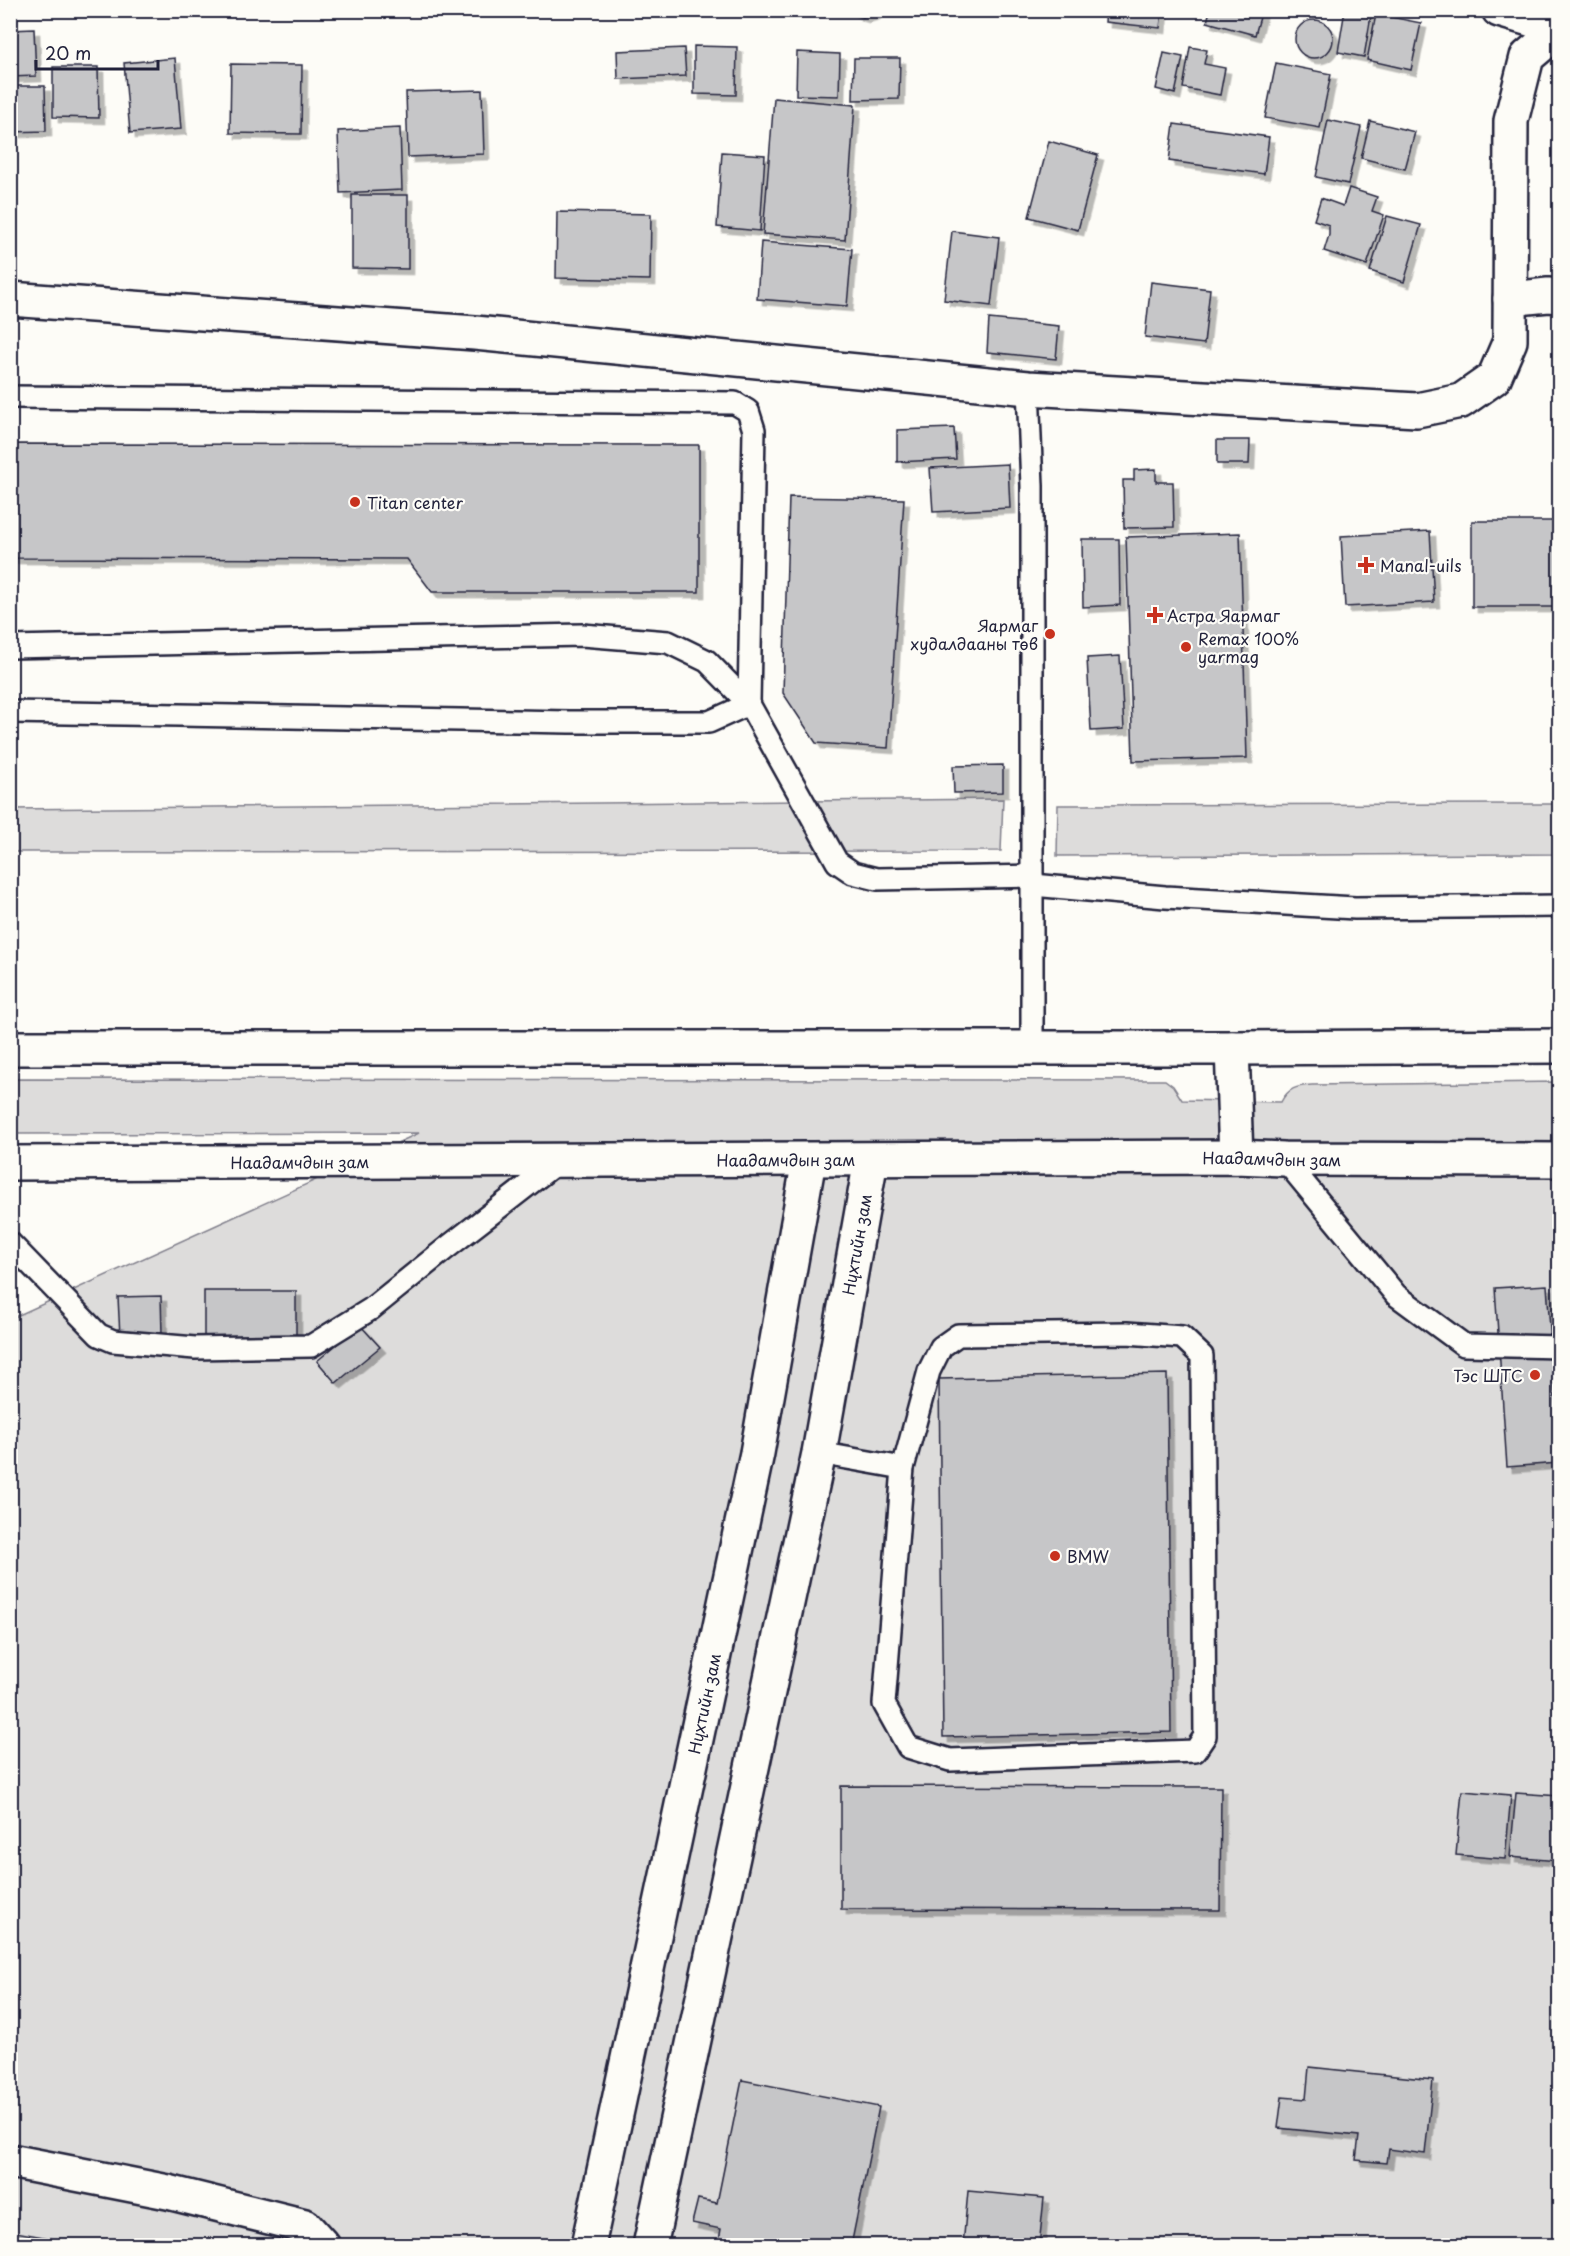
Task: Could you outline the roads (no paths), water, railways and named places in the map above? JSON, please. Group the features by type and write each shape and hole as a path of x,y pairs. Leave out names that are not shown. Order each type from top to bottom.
{"main road":[{"path":"1499,10 1560,28"},
{"path":"10,299 475,333 1028,388 1417,410 1461,401 1494,378 1510,341 1511,122 1527,57 1560,28"},
{"path":"1510,299 1548,294 1560,296"},
{"path":"10,1048 1560,1046"},
{"path":"1232,1048 1236,1157"},
{"name":"Наадамчдын зам","path":"10,1164 1236,1157 1560,1160"},
{"name":"Нүхтийн зам","path":"588,2246 757,1453 809,1160"},
{"name":"Нүхтийн зам","path":"650,2246 819,1453 871,1160"},
{"path":"10,2161 168,2192 305,2226 323,2246"}],"lane":[{"path":"1028,388 1032,486 1032,1048"},
{"path":"10,397 735,403 748,411 754,430 749,704"},
{"path":"10,647 582,635 668,642 707,661 749,704 837,862 853,873 877,879 1032,881 1165,897 1355,908 1560,906"},
{"path":"10,712 569,722 709,722 749,704"},
{"path":"1284,1159 1396,1295 1464,1345 1560,1347"},
{"path":"10,1244 99,1335 113,1341 195,1348 311,1346 371,1310 559,1161"},
{"path":"1127,1333 1182,1337 1202,1356 1205,1736 1195,1751 950,1760 908,1747 884,1704 903,1468 929,1371 941,1347 958,1335 1127,1333"},
{"path":"819,1453 903,1468"}],"place":[{"name":"Titan center","path":"355,502"},
{"name":"Manal-uils","path":"1366,565"},
{"name":"Астра Яармаг","path":"1155,615"},
{"name":"Яармаг худалдааны төв","path":"1050,634"},
{"name":"Remax 100% yarmag","path":"1186,647"},
{"name":"Тэс ШТС","path":"1535,1375"},
{"name":"BMW","path":"1055,1556"}]}
